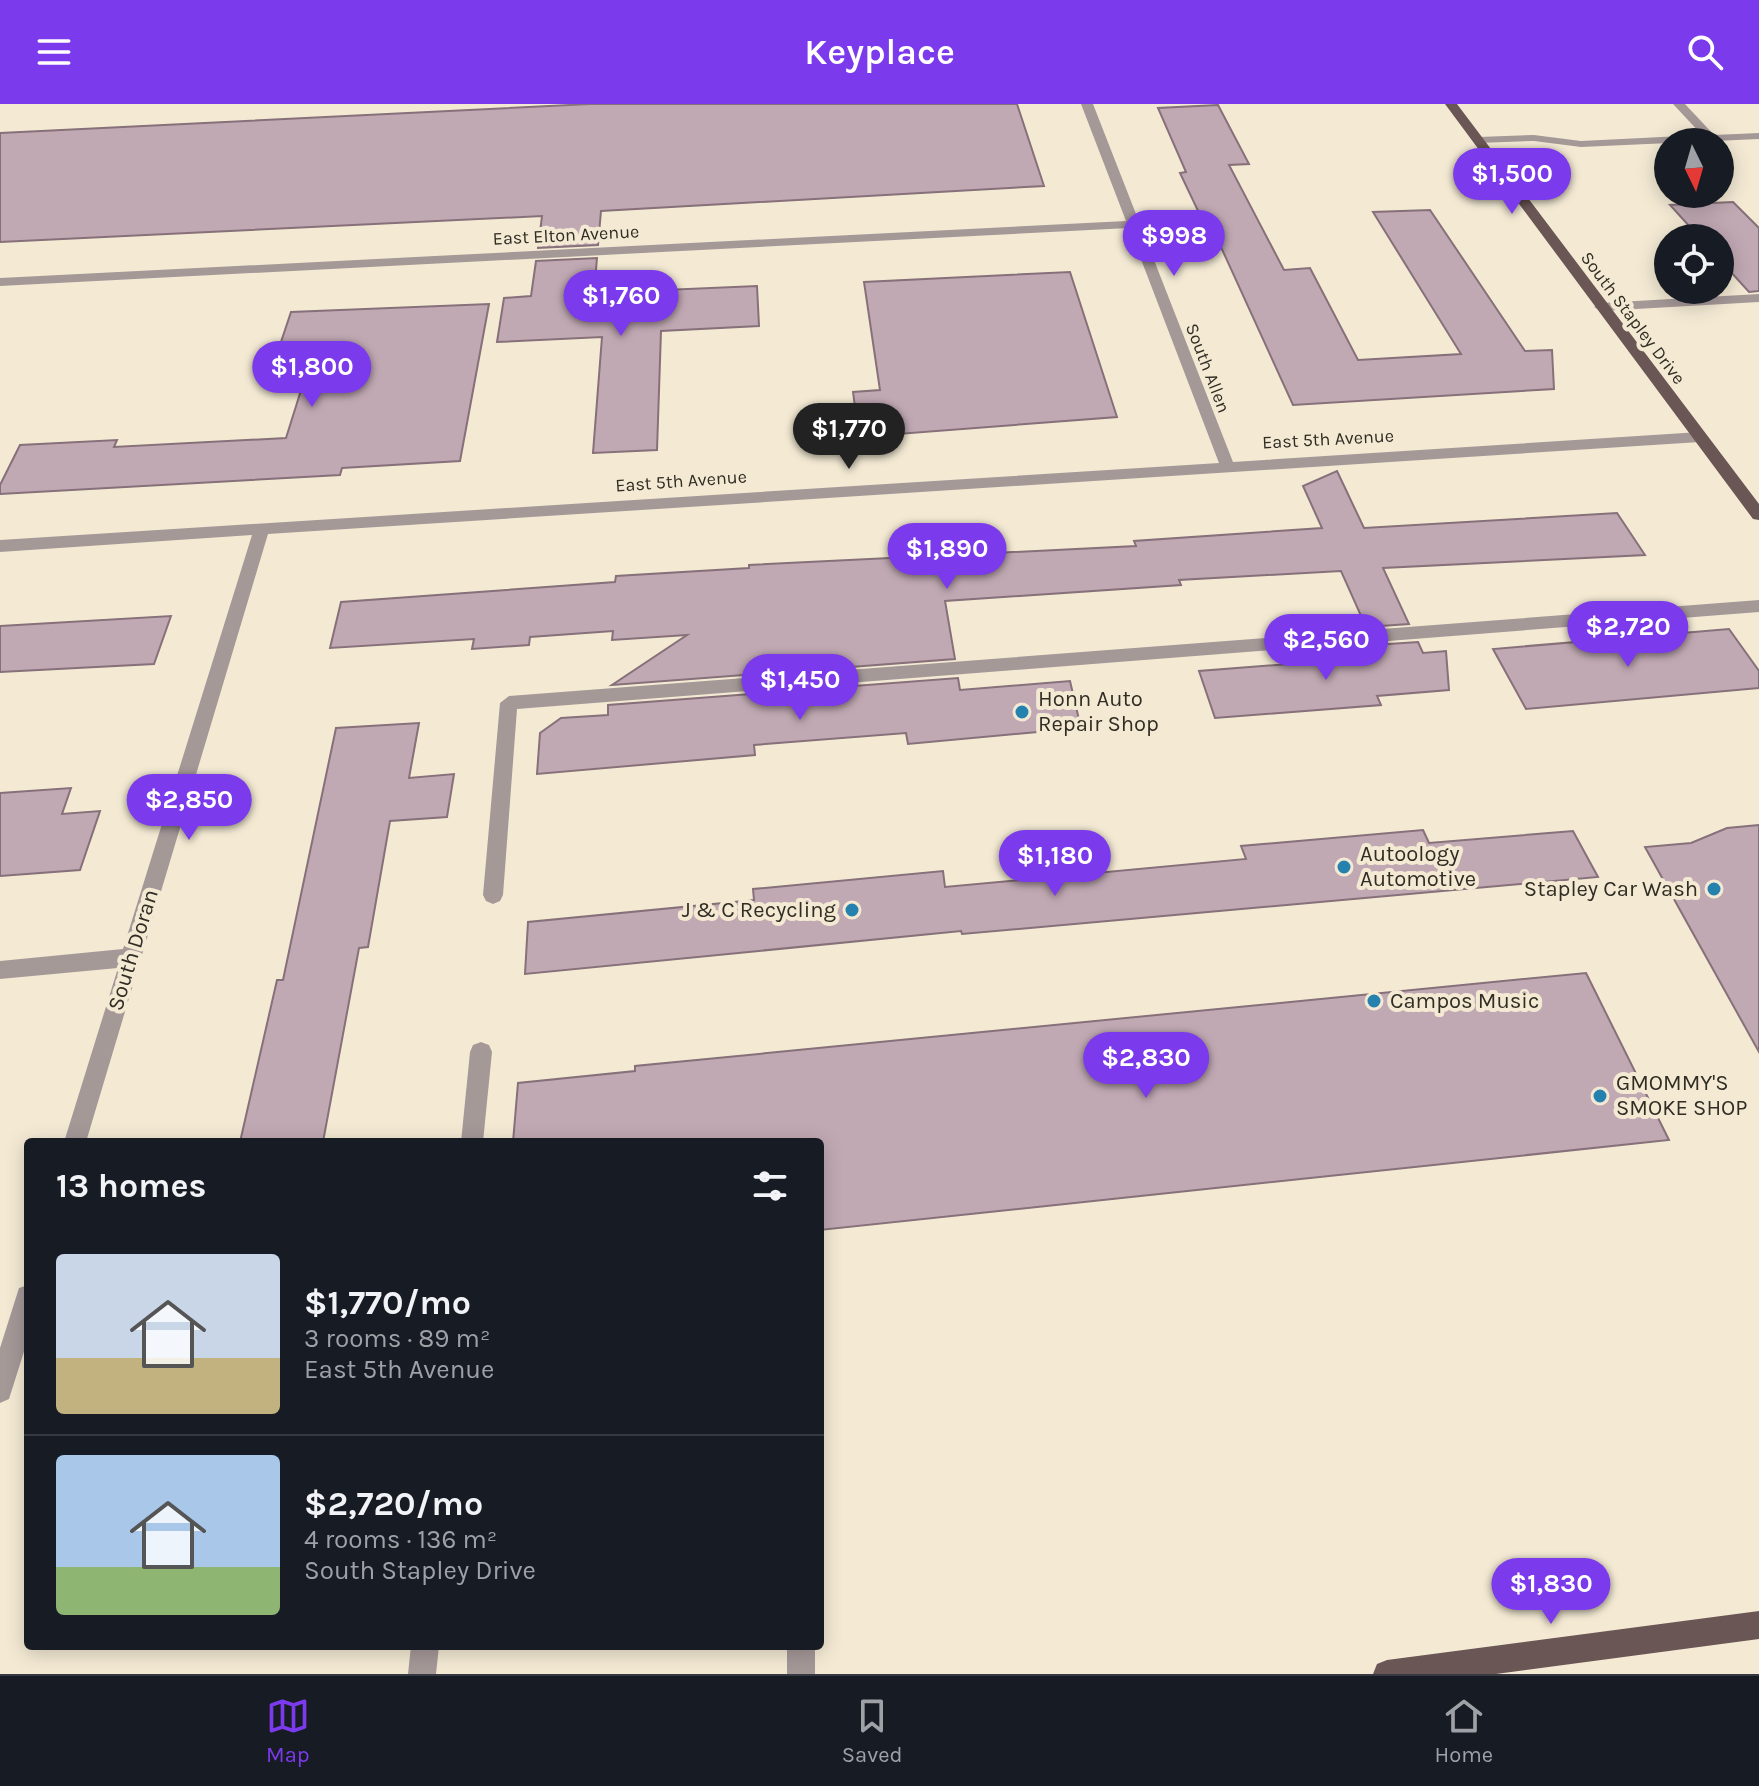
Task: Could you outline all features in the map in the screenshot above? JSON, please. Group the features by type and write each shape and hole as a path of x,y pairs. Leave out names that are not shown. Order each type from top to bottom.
{"main road":[{"name":"South Stapley Drive","path":"1451,104 1759,515"},
{"path":"1387,1674 1759,1625"}],"street":[{"name":"South Allen","path":"1087,104 1227,465"},
{"path":"1679,104 1702,128"},
{"path":"1734,137 1759,136"},
{"path":"1478,140 1534,138 1581,144 1654,141"},
{"name":"East Elton Avenue","path":"0,282 1133,224"},
{"path":"1601,307 1759,298"},
{"name":"East 5th Avenue","path":"0,546 1700,437"},
{"name":"South Doran","path":"76,1138 262,529"},
{"path":"493,895 509,703 1759,606"},
{"path":"0,970 130,958"},
{"path":"472,1138 481,1052"},
{"path":"0,1390 24,1310"},
{"path":"422,1674 425,1650"},
{"path":"801,1650 801,1674"}],"building":[{"path":"590,104 1017,104 1044,186 601,211 598,245 538,248 542,216 0,242 0,133"},
{"path":"1218,105 1249,164 1229,165 1284,270 1310,268 1358,360 1461,354 1373,212 1430,210 1525,351 1552,350 1554,389 1293,405 1205,212 1199,213 1180,173 1186,172 1158,108"},
{"path":"1734,203 1759,228 1759,291 1749,292 1734,275 1734,224 1687,224 1673,208 1734,208"},
{"path":"597,258 594,293 757,286 759,326 661,331 657,450 593,453 602,337 497,342 504,298 531,296 536,261"},
{"path":"1070,272 1117,417 859,437 853,392 880,390 864,282"},
{"path":"489,304 460,461 342,468 340,475 0,494 0,485 20,445 117,440 114,447 286,438 313,352 277,354 291,312"},
{"path":"1337,471 1364,528 1617,513 1645,555 1383,568 1409,624 1366,627 1341,571 1179,580 1181,585 945,601 955,659 612,685 687,635 612,640 613,631 530,637 529,645 472,649 474,639 330,648 341,602 615,582 616,576 749,568 749,565 1136,546 1134,541 1322,528 1303,486"},
{"path":"171,616 154,664 0,672 0,626"},
{"path":"1729,629 1759,671 1759,688 1526,709 1493,649"},
{"path":"1418,642 1423,653 1446,651 1449,690 1377,696 1381,705 1215,718 1199,671 1379,657 1374,645"},
{"path":"958,678 960,690 1070,681 1081,728 908,744 906,733 754,745 755,755 537,774 540,733 561,718 608,715 608,705"},
{"path":"419,723 409,778 454,774 447,817 390,821 368,947 359,948 324,1138 241,1138 277,980 283,980 336,728"},
{"path":"71,788 62,814 100,811 80,870 0,876 0,793"},
{"name":"Stapley Car Wash","path":"1759,825 1759,1052 1645,847 1691,843 1727,828"},
{"path":"1423,830 1429,843 1573,831 1598,877 962,934 961,931 525,974 528,922 754,900 753,889 943,871 945,887 1246,859 1241,846"},
{"path":"1586,973 1669,1140 824,1230 824,1138 513,1138 518,1083 635,1071 635,1066"}],"place":[{"name":"Honn Auto Repair Shop","path":"1022,712"},
{"name":"Autoology Automotive","path":"1344,867"},
{"name":"Stapley Car Wash","path":"1714,889"},
{"name":"J & C Recycling","path":"852,910"},
{"name":"Campos Music","path":"1374,1001"},
{"name":"GMOMMY'S SMOKE SHOP","path":"1600,1096"}]}
